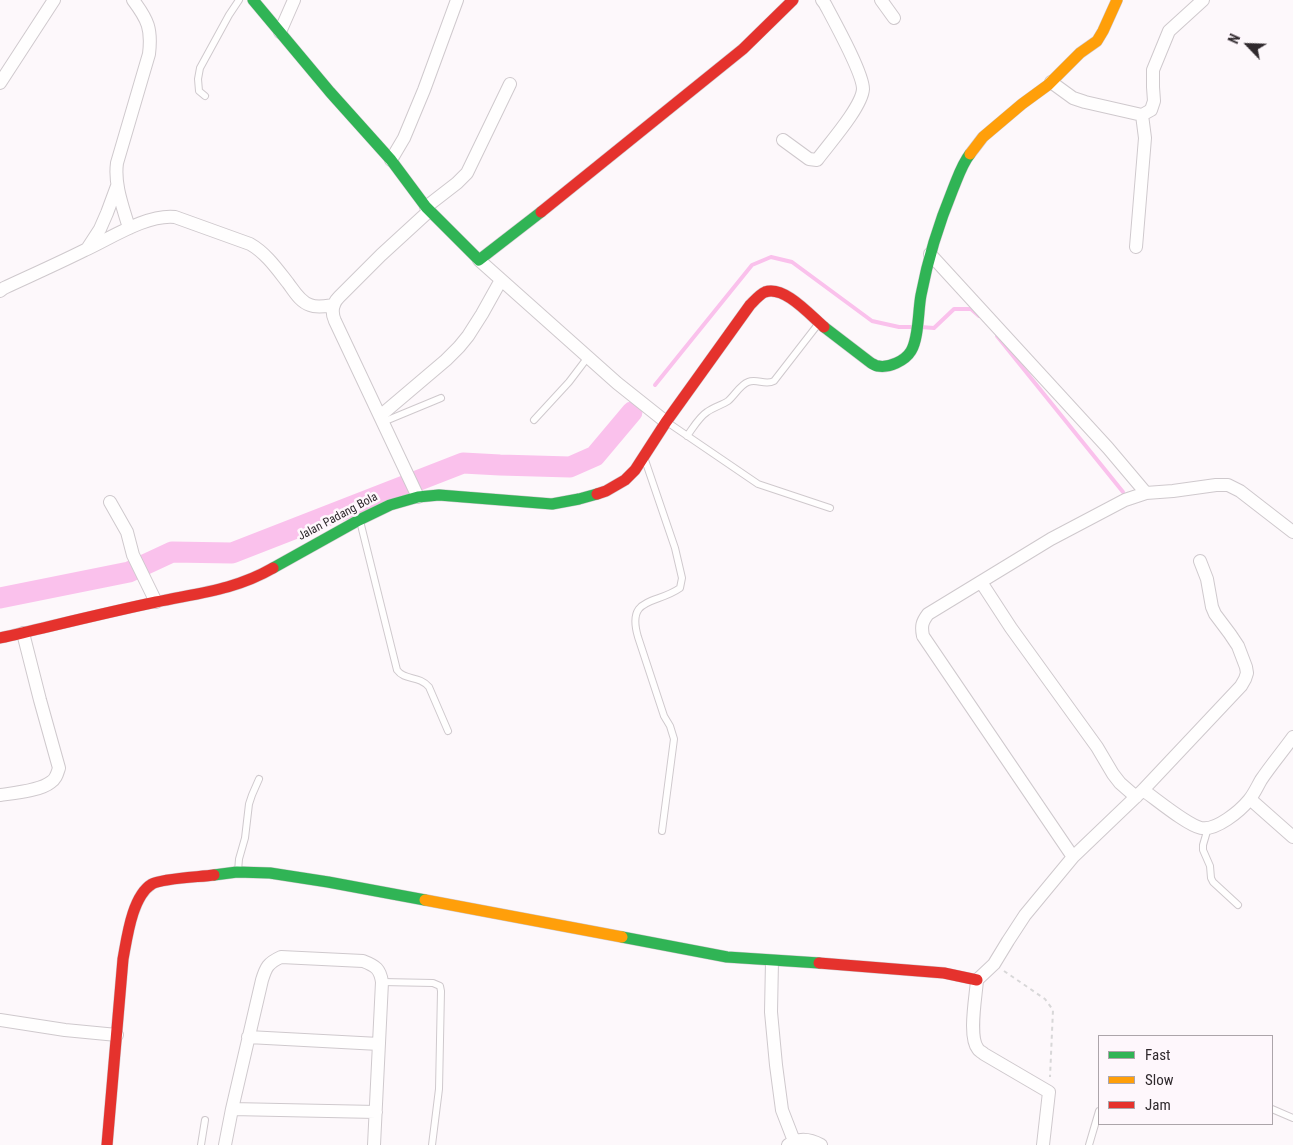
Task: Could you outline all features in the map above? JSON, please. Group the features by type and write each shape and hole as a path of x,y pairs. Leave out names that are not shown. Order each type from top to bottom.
{"street":[{"path":"0,83 22,52 54,0"},
{"path":"129,228 117,186 117,163 149,54 151,38 149,26 133,0"},
{"path":"253,0 330,92 391,160 428,209 478,260 617,383 666,422"},
{"path":"280,32 294,0"},
{"path":"391,160 404,138 458,0"},
{"path":"478,260 558,199 744,49 793,0"},
{"path":"783,140 809,159 817,160 854,110 863,89 859,72 822,0"},
{"path":"882,0 894,18"},
{"path":"819,323 862,357 878,366 894,364 904,359 916,341 921,295 930,254 946,205 966,159 984,137 1051,82 1080,53 1097,41 1117,0"},
{"path":"1051,82 1073,98 1142,115 1151,110 1154,101 1153,70 1170,31 1203,0"},
{"path":"418,497 332,313 339,297 428,209 467,174 510,84"},
{"path":"1136,247 1145,138 1142,115"},
{"path":"87,249 100,228 117,186"},
{"path":"0,291 129,228 162,216 168,216 250,244 262,253 305,303 315,307 334,305"},
{"path":"930,254 1108,448 1146,493"},
{"path":"381,419 459,347 482,314 501,280"},
{"name":"Jalan Padang Bola","path":"0,638 156,602 219,590 268,571 359,520 390,505 418,497 439,495 552,504 606,491 625,480 635,470 666,422 750,305 764,292 777,291 789,297 819,323"},
{"path":"1073,857 923,636 921,628 923,621 928,614 1051,539 1133,497 1146,493 1216,485 1228,486 1240,491 1293,532"},
{"path":"110,502 129,536 133,555 156,602"},
{"path":"1043,1145 1049,1092 984,1054 977,1048 974,1041 972,1031 977,980 994,964 1025,915 1073,857 1140,793 1246,679 1246,667 1238,646 1212,607 1207,579 1200,560"},
{"path":"981,582 1011,628 1097,748 1112,774 1120,783 1199,828 1208,828 1223,822 1239,810 1250,799 1261,780 1293,737"},
{"path":"0,795 50,784 56,778 59,768 23,633"},
{"path":"1250,799 1293,837"},
{"path":"106,1145 123,959 126,944 139,900 152,885 163,881 237,872 270,873 318,880 692,952 772,961 944,973 977,980"},
{"path":"225,1145 262,980 266,968 272,961 281,957 364,961 373,964 379,970 382,982 374,1145"},
{"path":"772,961 771,1012 782,1110 791,1143 804,1139 821,1145"},
{"path":"0,1020 65,1030 117,1035"},
{"path":"248,1037 379,1044"},
{"path":"232,1109 376,1112"}],"lane":[{"path":"205,96 199,91 198,79 200,68 238,0"},
{"path":"687,436 707,412 727,401 743,385 756,381 766,384 774,382 819,323"},
{"path":"534,420 570,382 588,357"},
{"path":"381,419 441,398"},
{"path":"666,422 758,484 830,508"},
{"path":"644,457 675,548 682,578 680,588 644,604 639,609 635,619 638,637 664,716 670,726 674,739 662,831"},
{"path":"359,520 397,670 403,676 425,682 448,731"},
{"path":"237,872 245,838 249,804 259,779"},
{"path":"1208,828 1203,850 1210,866 1211,878 1238,905"},
{"path":"382,982 433,983 440,986 441,1039 439,1090 432,1145"},
{"path":"1273,1109 1293,1118"},
{"path":"1090,1145 1098,1115"},
{"path":"201,1145 205,1120"}],"path":[{"path":"994,964 1045,999 1053,1010 1049,1092"}],"waterway":[{"path":"655,385 752,265 771,257 792,262 872,321 899,327 912,327"},
{"path":"921,327 934,328 954,309 971,309 979,316"},
{"path":"997,336 1123,492"},
{"path":"0,598 129,572 172,552 232,553 463,463 570,467 595,456 632,412"}],"traffic: fast":[{"path":"253,0 330,92 391,160 426,207 479,260 541,212"},
{"path":"824,327 876,366 892,365 908,355 916,339 921,295 934,241 958,175 970,154"},
{"path":"273,568 359,520 390,505 418,497 439,495 552,504 597,494"},
{"path":"214,875 237,872 270,873 425,900"},
{"path":"622,937 727,957 819,963"}],"traffic: slow":[{"path":"970,154 983,137 1048,85 1080,53 1097,41 1117,0"},
{"path":"425,900 622,937"}],"traffic: jam":[{"path":"541,212 743,49 793,0"},
{"path":"597,494 625,480 635,470 666,422 750,305 761,294 772,291 788,297 824,327"},
{"path":"0,638 136,606 216,590 245,581 273,568"},
{"path":"107,1145 123,959 135,907 145,890 152,884 173,879 214,875"},
{"path":"819,963 944,973 977,980"}]}
